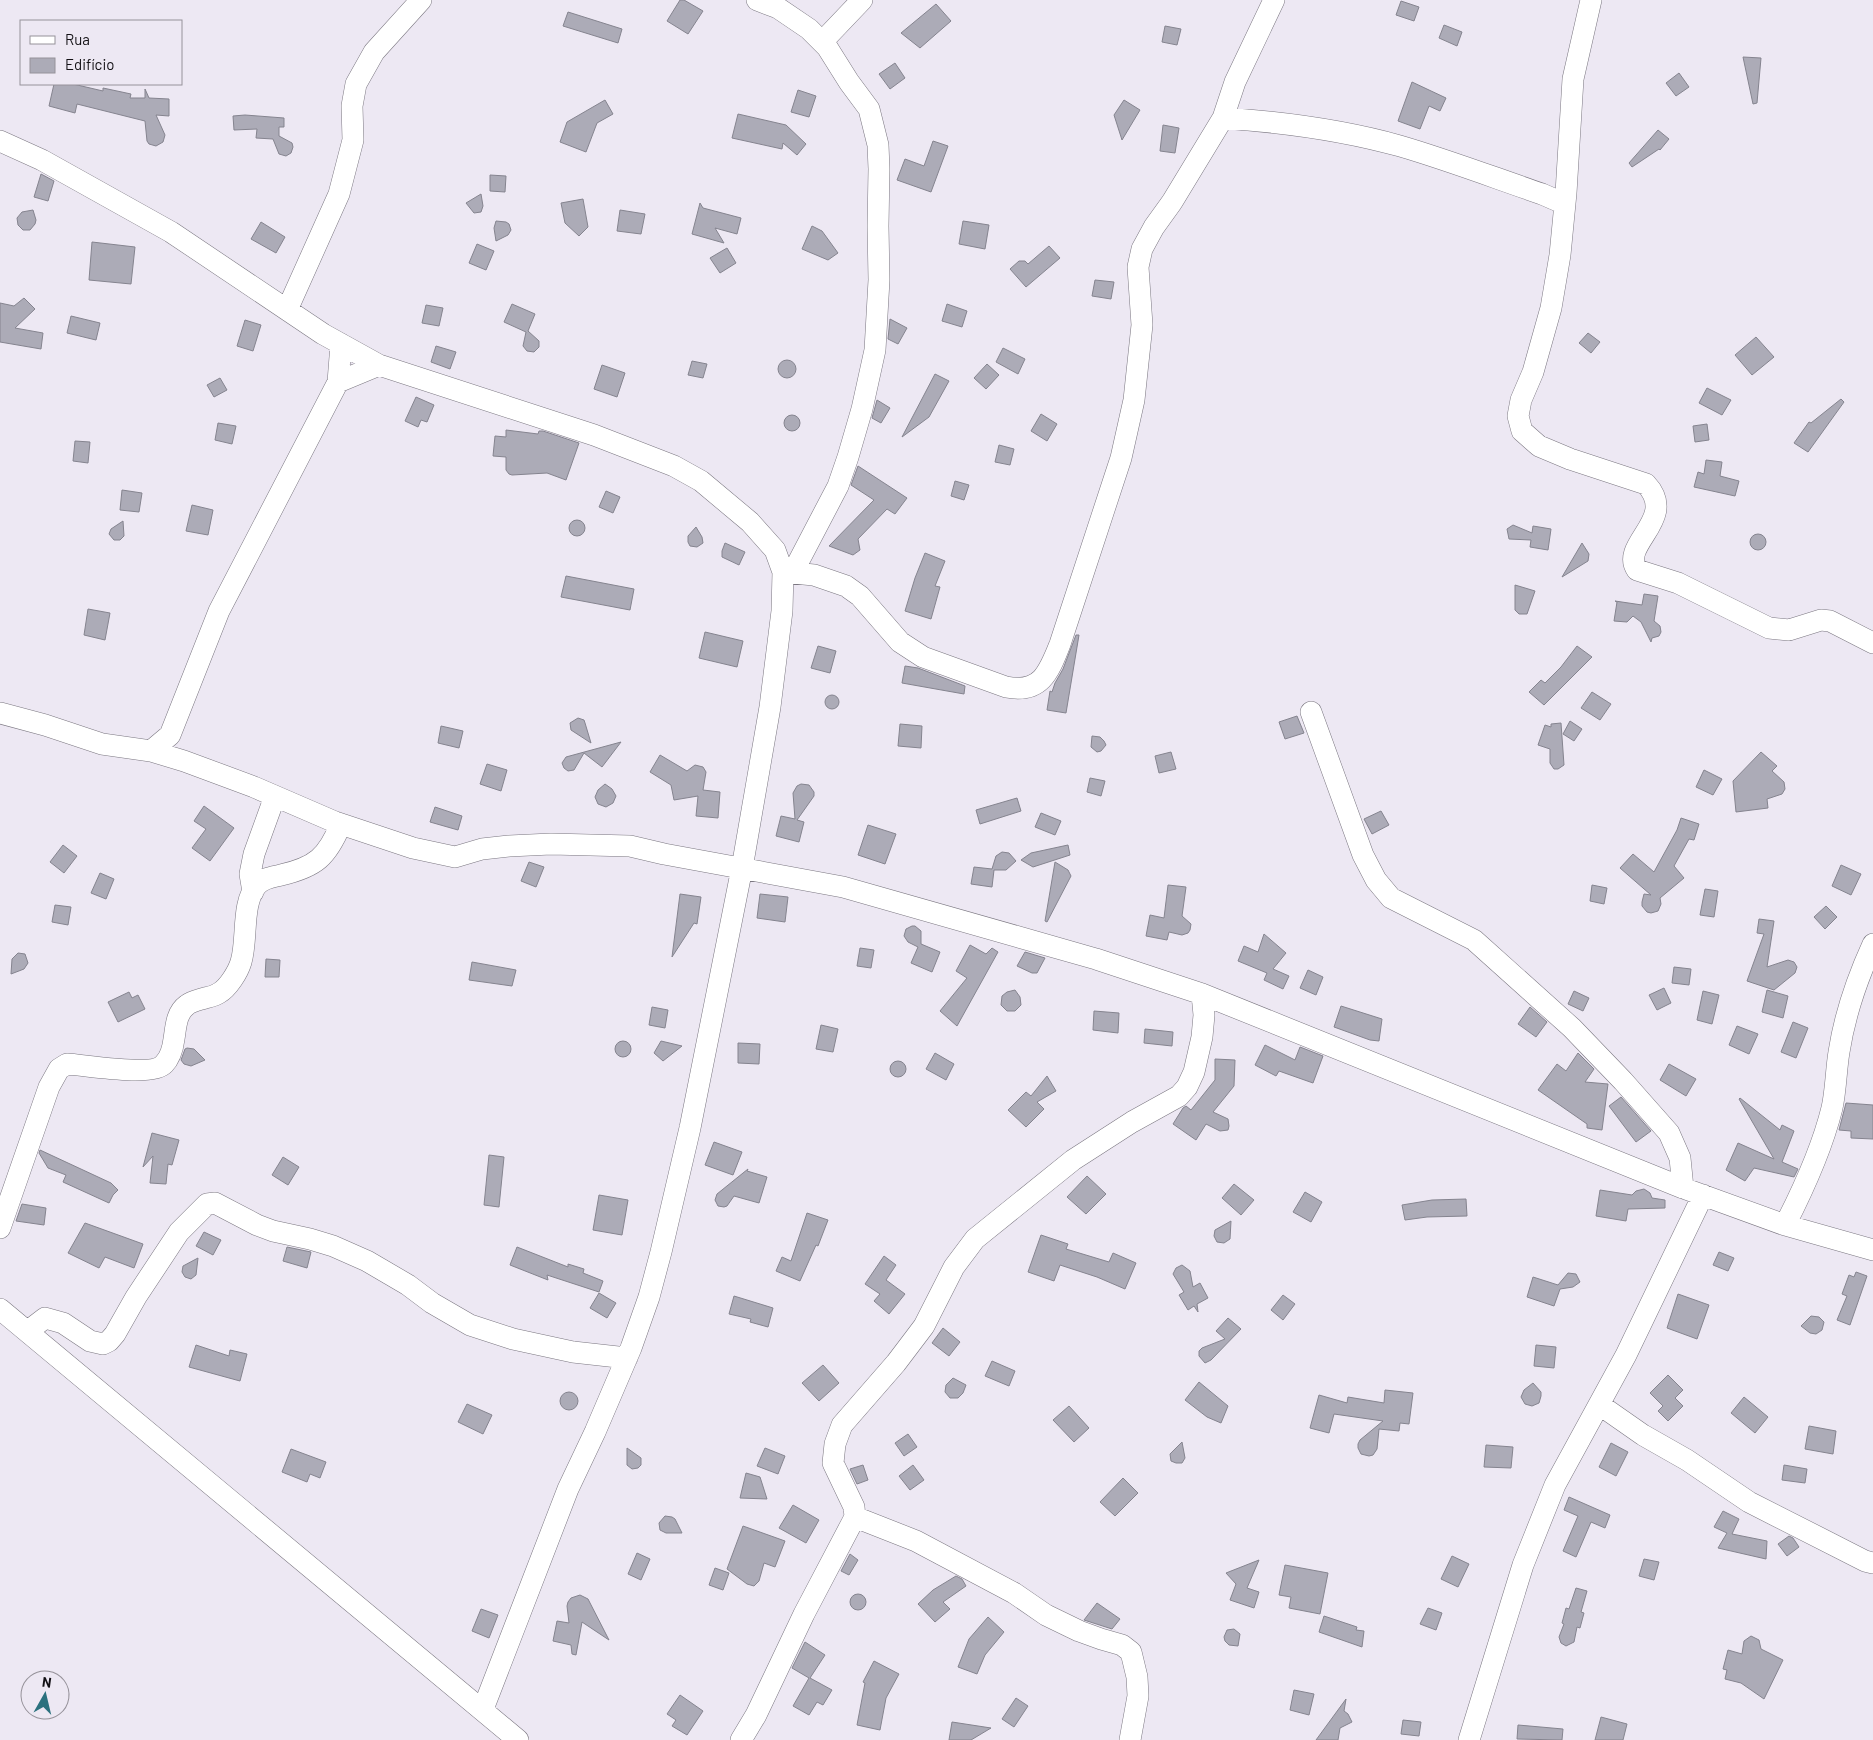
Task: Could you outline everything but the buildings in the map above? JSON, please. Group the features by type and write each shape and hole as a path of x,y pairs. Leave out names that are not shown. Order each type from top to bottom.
{"street":[{"path":"287,310 338,194 353,140 352,106 356,84 374,52 421,0"},
{"path":"483,1710 568,1489 627,1358 649,1297 690,1128 742,868 770,707 788,572 838,486 848,457 875,350 880,280 878,226 880,169 878,145 869,109 822,42 809,29 778,8 757,0"},
{"path":"822,42 862,0"},
{"path":"788,572 814,575 846,586 860,596 900,642 923,657 999,684 1019,689 1030,688 1041,680 1052,664 1060,644 1123,450 1134,400 1142,325 1138,267 1142,248 1223,118 1235,82 1274,0"},
{"path":"1591,0 1572,79 1565,204 1560,255 1551,308 1533,372 1521,400 1518,416 1522,430 1540,446 1570,459 1646,484 1653,491 1656,499 1655,514 1653,522 1634,552 1633,564 1637,570 1678,583 1770,628 1789,630 1821,620 1830,621 1873,643"},
{"path":"1223,118 1264,121 1339,132 1400,146 1542,194 1565,204"},
{"path":"0,141 42,160 171,232 323,334 379,365 594,435 674,466 702,482 750,522 775,550 788,572"},
{"path":"151,751 170,735 219,611 338,382 341,344"},
{"path":"338,382 379,365"},
{"path":"1311,712 1363,855 1376,880 1391,898 1474,940 1572,1028 1669,1133 1680,1158 1683,1188"},
{"path":"0,713 45,725 102,744 151,751 184,761 341,824 413,848 455,857 482,849 509,846 550,844 630,846 843,887 1096,959 1202,994 1683,1188 1785,1224 1873,1250"},
{"path":"170,735 184,761"},
{"path":"253,892 250,874 254,854 275,796"},
{"path":"0,1228 49,1087 59,1069 67,1064 140,1071 154,1070 164,1065 172,1048 176,1021 181,1011 188,1004 220,993 240,965 245,949 248,909 253,892 259,883 267,878 291,873 314,864 327,851 341,824"},
{"path":"1785,1224 1801,1194 1821,1145 1832,1108 1839,1051 1850,999 1873,944"},
{"path":"741,1740 756,1715 804,1614 855,1517 854,1507 834,1464 835,1444 842,1426 896,1363 924,1326 954,1267 975,1239 1073,1160 1132,1122 1179,1096 1187,1087 1194,1072 1202,1037 1204,1015 1202,994"},
{"path":"1469,1740 1523,1565 1555,1485 1600,1405 1703,1195"},
{"path":"28,1331 45,1318 63,1323 90,1341 103,1344 109,1341 150,1274 180,1232 207,1204 215,1203 273,1231 333,1246 367,1261 470,1325 513,1339 573,1352 627,1358"},
{"path":"0,1308 518,1740"},
{"path":"1600,1405 1643,1435 1687,1460 1748,1502 1873,1563"},
{"path":"855,1517 916,1541 1014,1593 1046,1614 1079,1631 1122,1645 1131,1652 1137,1677 1138,1696 1130,1740"}]}
